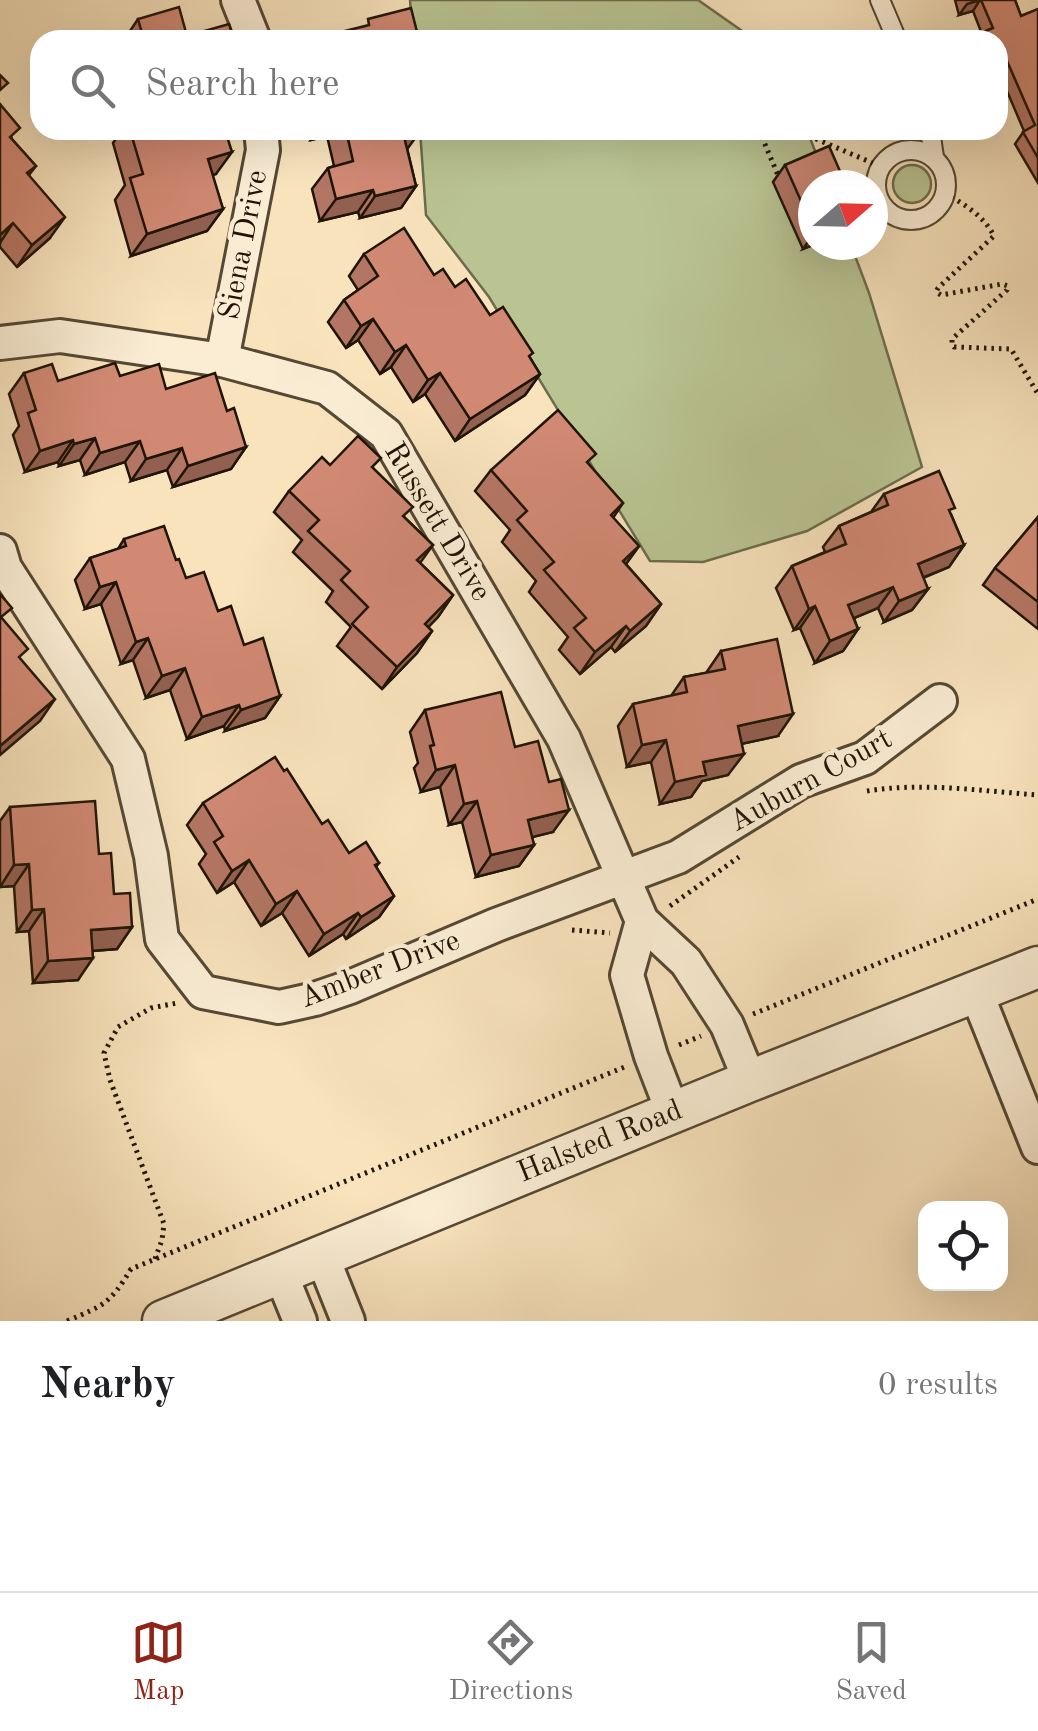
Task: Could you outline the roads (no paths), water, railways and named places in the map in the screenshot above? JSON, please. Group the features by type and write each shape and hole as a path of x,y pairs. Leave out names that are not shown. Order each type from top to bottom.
{"street":[{"path":"238,0 250,30"},
{"name":"Siena Drive","path":"222,360 262,140"},
{"name":"Russett Drive","path":"0,343 60,336 222,360 327,388 386,434 564,739 642,921 686,962 727,1025 750,1080"},
{"name":"Amber Drive","path":"0,551 5,568 128,759 151,856 162,939 203,992 278,1007 315,999 623,877"},
{"name":"Auburn Court","path":"623,877 678,857 801,781 865,758 940,701"},
{"path":"642,921 627,975 651,1056 673,1112"},
{"name":"Halsted Road","path":"163,1321 750,1080 1038,968"},
{"path":"976,992 1038,1146"},
{"path":"322,1256 348,1321"},
{"path":"280,1272 300,1321"}],"lane":[{"path":"880,0 893,30"},
{"path":"931,140 934,158"},
{"path":"880,170 894,154 906,150 926,152 944,172 945,193 934,211 914,220 888,210"}]}
